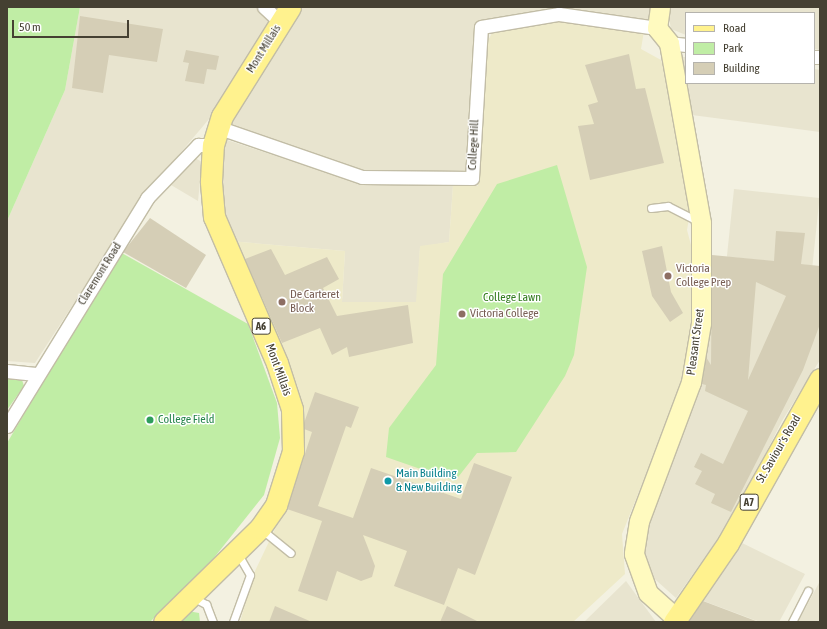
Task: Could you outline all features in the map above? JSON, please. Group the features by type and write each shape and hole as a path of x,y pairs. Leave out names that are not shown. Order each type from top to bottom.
{"main road":[{"path":"660,7 656,28 678,44"},
{"name":"Mont Millais","path":"164,622 260,528 276,505 292,452 292,409 277,363 214,217 215,136 286,15"},
{"name":"Pleasant Street","path":"675,620 648,593 635,565 634,539 691,382 697,354 702,294 701,223 678,44"},
{"name":"St. Saviour's Road","path":"675,620 728,543 819,383"}],"street":[{"path":"264,7 286,15"},
{"name":"College Hill","path":"215,136 362,177 472,178 481,27 559,14 656,28"},
{"name":"Claremont Road","path":"7,426 147,198 198,145 215,136"},
{"path":"7,370 38,374"}],"lane":[{"path":"651,208 668,206 701,223"},
{"path":"260,528 291,553"},
{"path":"233,622 250,575 236,552"},
{"path":"792,622 808,591"},
{"path":"190,596 206,604 213,622"}],"shaded area":[{"path":"80,7 258,7 272,24 215,112 143,197 35,363 7,361 7,221 65,90"},
{"path":"290,7 660,7 657,28 481,27 472,178 362,177 217,127"},
{"path":"667,7 820,7 820,50 815,49 815,12 685,12 685,35 671,29"},
{"name":"Victoria College","path":"559,16 644,31 641,49 661,60 667,77 691,207 687,230 695,260 696,314 687,372 622,534 625,574 573,622 240,622 255,571 285,508 303,459 298,387 229,241 345,251 342,302 416,302 420,246 449,242 453,185 478,186 484,48 492,33"},
{"path":"682,57 685,57 685,84 815,84 815,69 820,70 820,132 692,115 681,75"},
{"path":"227,140 355,182 453,185 449,242 420,247 417,302 342,302 345,251 229,241 220,176 221,154"},
{"path":"195,158 202,162 198,201 171,185"},
{"path":"734,189 820,198 812,266 727,257"},
{"path":"707,259 820,311 820,360 782,421 734,516 676,598 648,573 642,534"},
{"path":"738,541 805,574 779,622 760,622 701,600"},
{"path":"626,581 656,622 584,622"},
{"path":"820,581 820,622 798,622"}],"green space":[{"path":"7,7 80,7 65,90 7,221"},
{"name":"College Lawn","path":"557,165 587,267 574,355 565,376 516,452 477,453 455,481 386,457 389,428 436,365 443,274 497,184"},
{"name":"College Field","path":"120,252 248,324 277,403 280,438 264,495 213,559 150,622 7,622 7,443"},
{"path":"7,376 21,377 24,386 7,410"},
{"path":"188,611 199,613 200,622 176,622"}],"building":[{"path":"80,16 163,29 157,62 109,55 103,93 72,88"},
{"path":"186,50 219,56 216,70 207,69 204,84 185,81 189,63 183,62"},
{"path":"629,54 636,89 645,88 664,163 590,180 578,126 594,124 588,105 598,102 585,65"},
{"path":"150,218 206,255 186,288 123,252"},
{"path":"776,231 805,233 801,264 820,266 820,324 803,370 731,512 711,503 715,494 695,484 702,471 694,467 701,453 723,464 748,411 705,391 706,385 702,384 706,357 711,365 712,255 774,261","holes":["756,282 786,296 748,380"]},
{"path":"662,246 671,292 683,313 670,322 652,296 642,251"},
{"name":"De Carteret Block","path":"271,249 285,275 327,257 339,279 323,288 337,316 408,305 413,343 349,357 347,347 332,355 320,328 282,343 245,259"},
{"path":"315,392 359,407 351,428 346,426 318,506 353,518 371,468 461,499 474,463 512,477 475,575 458,568 444,605 394,586 407,551 363,535 375,566 372,577 361,581 337,571 327,601 298,591 322,521 287,509 312,432 304,429 304,423"},
{"path":"703,601 756,621 756,622 689,622"},
{"path":"275,606 312,622 269,622"},
{"path":"447,606 479,622 440,622"}],"place":[{"name":"Victoria College Prep","path":"668,276"},
{"name":"De Carteret Block","path":"282,302"},
{"name":"Victoria College","path":"462,314"},
{"name":"College Field","path":"150,420"},
{"name":"Main Building & New Building","path":"388,481"}]}
